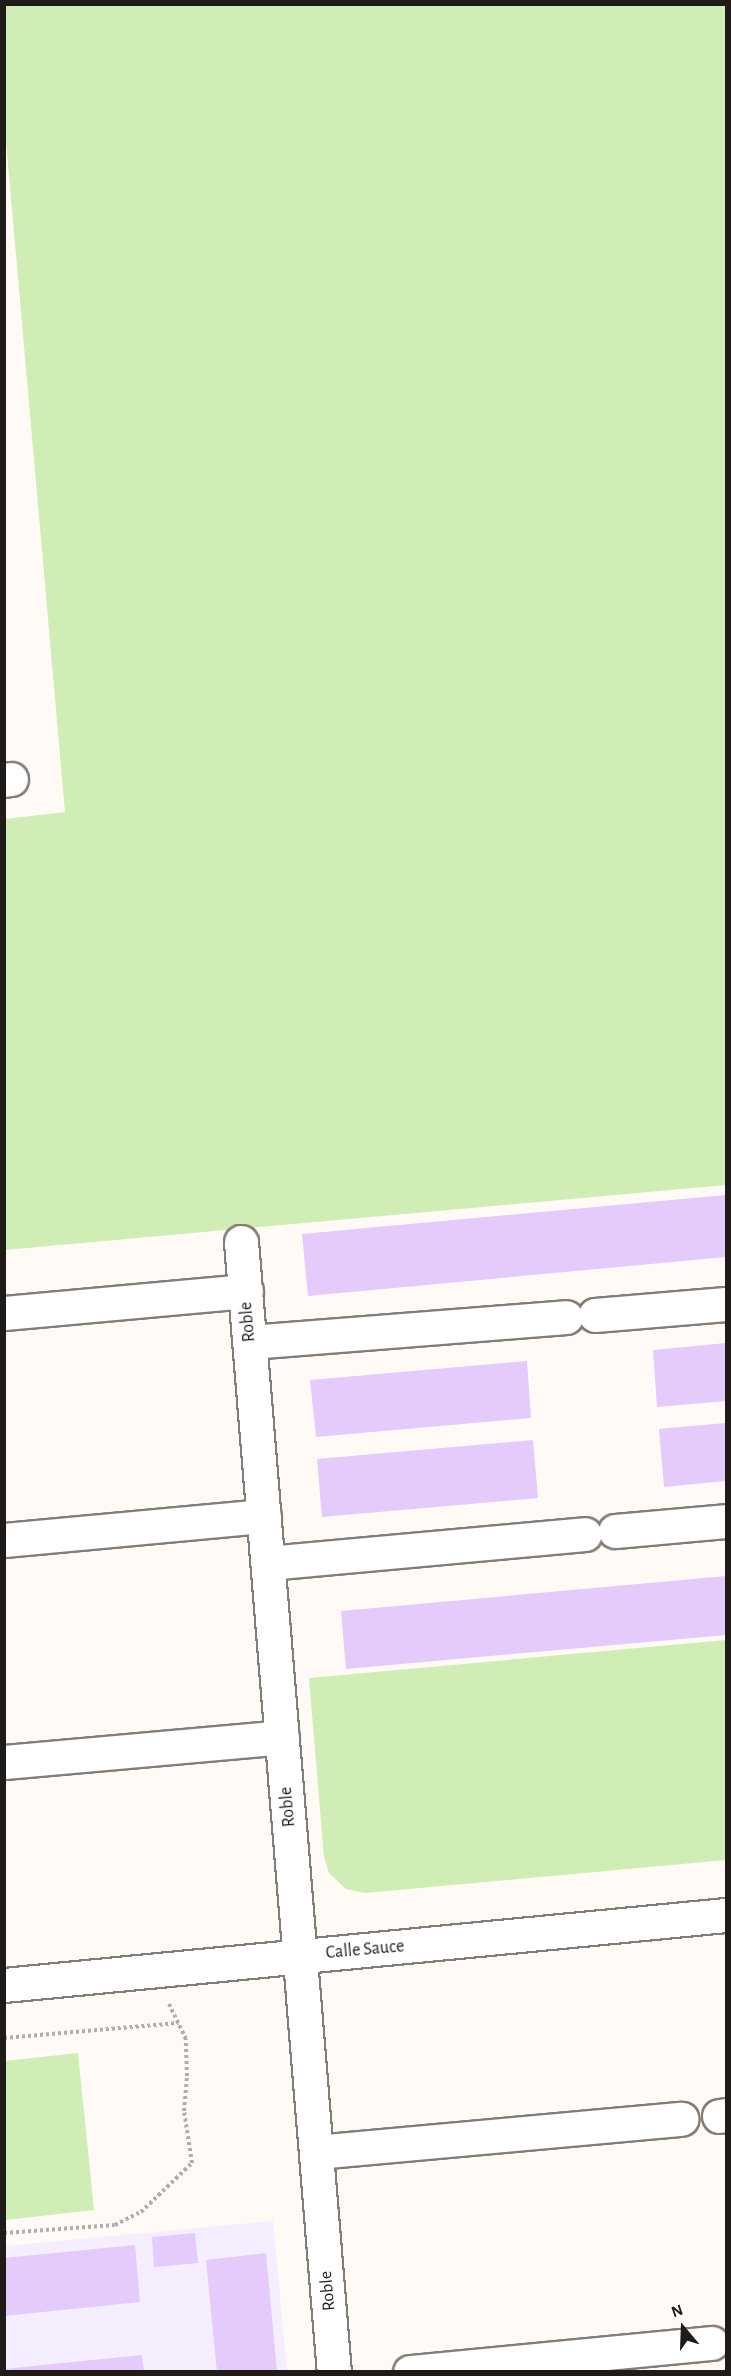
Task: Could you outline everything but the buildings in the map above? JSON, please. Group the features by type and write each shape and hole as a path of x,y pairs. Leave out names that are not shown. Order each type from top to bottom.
{"street":[{"name":"Roble","path":"242,1242 334,2372"},
{"path":"4,1313 246,1291"},
{"path":"250,1342 726,1304"},
{"path":"4,1540 264,1516"},
{"path":"268,1563 726,1521"},
{"path":"4,1762 282,1737"},
{"name":"Calle Sauce","path":"4,1985 726,1915"},
{"path":"316,2151 682,2119"},
{"path":"410,2372 712,2343"}],"path":[{"path":"4,2233 115,2225 141,2212 192,2163 184,2111 187,2076 186,2040 154,1970"},
{"path":"4,2038 178,2023"}],"shaded area":[{"path":"273,2221 287,2371 5,2372 5,2246"}],"green space":[{"path":"5,5 726,5 726,1185 5,1250 5,819 65,812 5,130"},
{"path":"726,1640 726,1860 365,1893 346,1889 329,1873 324,1857 309,1678"},
{"path":"78,2053 94,2210 5,2220 5,2061"}]}
